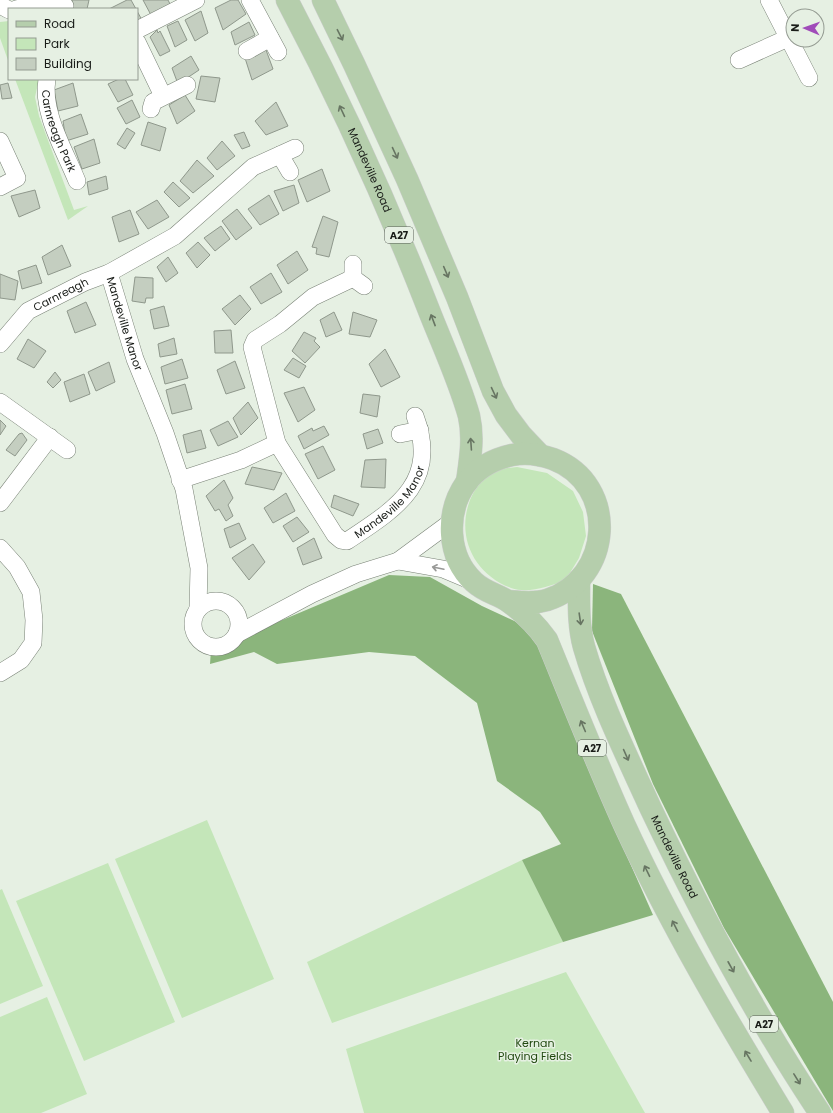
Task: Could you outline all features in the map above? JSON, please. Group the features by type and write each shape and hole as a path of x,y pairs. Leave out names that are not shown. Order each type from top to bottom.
{"main road":[{"name":"Mandeville Road","path":"287,0 317,56 380,192 409,259 453,372 469,417 472,449 467,482"},
{"name":"A27","path":"323,0 407,179 457,297 493,392 506,415 521,435 540,454"},
{"name":"A27","path":"520,454 540,454 563,463 582,479 592,494 599,512 600,530 597,550 589,567 580,580 564,592 546,600 527,603 508,601 490,594 474,582 464,570 456,555 452,539 451,522 456,501 467,482 481,468 499,458 520,454"},
{"name":"Mandeville Road","path":"580,580 579,611 586,653 609,716 691,893 712,933 754,1008 820,1113"},
{"name":"A27","path":"508,601 538,628 547,640 624,824 686,947 734,1033 783,1113"}],"street":[{"path":"138,29 196,0"},
{"path":"247,51 274,45 250,0"},
{"path":"770,0 785,32"},
{"path":"20,8 33,5 65,5"},
{"path":"739,60 785,39"},
{"path":"138,44 163,96"},
{"path":"793,48 809,78"},
{"name":"Carnreagh Park","path":"47,80 45,98 49,113 77,181"},
{"path":"151,109 153,102 187,85"},
{"path":"0,141 17,178 0,187"},
{"name":"Mandeville Manor","path":"296,148 253,167 175,236 109,273 135,359 184,489 198,568 198,609 192,624 197,639 210,647 226,646 237,634 272,614 356,574 398,560 451,522"},
{"path":"280,155 290,172"},
{"name":"Carnreagh","path":"3,335 28,311 86,282 109,273"},
{"name":"Mandeville Manor","path":"356,276 313,296 280,324 255,340 252,347 278,442 335,535 340,540 347,541 387,514 406,497 416,476 423,450 417,423 400,434"},
{"path":"0,402 68,450"},
{"path":"0,503 50,437"},
{"path":"180,480 241,460 278,442"},
{"path":"0,548 17,568 31,592 34,620 33,643 21,660 0,673"},
{"name":"Mandeville Manor","path":"398,560 443,569 474,582"},
{"name":"Mandeville Manor","path":"198,568 214,601 226,603 235,612 272,614"},
{"path":"198,609 208,602 214,601"},
{"path":"235,612 239,627 237,634"}],"green space":[{"path":"8,21 8,60 0,38 0,22"},
{"path":"15,80 39,80 35,97 39,116 74,210 88,206 68,220"},
{"path":"517,467 547,473 573,491 583,512 586,536 579,558 565,581 532,590 518,590 511,588 498,582 487,574 471,553 465,527 466,514 470,500 479,484 489,474 495,471"},
{"path":"389,575 430,577 482,606 536,631 584,759 653,915 563,942 522,860 561,844 540,812 497,781 477,703 415,656 369,652 277,664 254,652 210,664 211,650"},
{"path":"593,584 621,594 833,1002 833,1111 724,928 653,784 592,631"},
{"path":"207,820 274,979 182,1018 115,859"},
{"path":"522,860 563,942 332,1023 307,962"},
{"path":"108,863 175,1022 84,1061 16,901"},
{"path":"2,889 43,986 0,1004 0,890"},
{"name":"Kernan Playing Fields","path":"566,972 645,1113 364,1113 346,1049"},
{"path":"47,997 87,1094 41,1113 0,1113 0,1017"}],"building":[{"path":"72,0 89,0 87,8 71,8"},
{"path":"127,0 131,0 135,8 111,8"},
{"path":"143,0 168,0 170,4 151,15"},
{"path":"231,0 238,0 246,14 223,30 215,8"},
{"path":"201,11 208,33 195,41 185,20"},
{"path":"138,13 142,20 138,22"},
{"path":"178,21 187,40 175,47 167,26"},
{"path":"249,22 255,35 235,45 231,32"},
{"path":"157,30 158,33 160,31 170,51 160,56 150,37"},
{"path":"266,50 273,69 252,80 245,58"},
{"path":"191,56 199,70 178,84 172,68"},
{"path":"201,76 220,78 215,102 196,99"},
{"path":"117,80 126,80 133,95 118,102 108,84"},
{"path":"8,83 12,98 2,99 0,85"},
{"path":"73,83 78,106 58,111 54,90"},
{"path":"185,95 195,111 177,124 169,105"},
{"path":"132,100 140,117 126,124 117,108"},
{"path":"276,102 288,126 266,135 255,121"},
{"path":"81,114 88,134 66,141 63,121"},
{"path":"148,122 166,128 160,151 141,145"},
{"path":"127,128 135,133 125,149 117,144"},
{"path":"244,132 250,146 242,149 234,135"},
{"path":"94,139 100,163 82,169 74,147"},
{"path":"222,141 235,156 217,170 207,158"},
{"path":"197,160 214,176 193,193 180,181"},
{"path":"322,169 330,191 307,202 298,180"},
{"path":"106,176 108,189 89,195 87,182"},
{"path":"173,182 190,198 179,207 164,192"},
{"path":"294,185 299,203 283,211 274,191"},
{"path":"35,190 40,208 19,217 11,196"},
{"path":"269,195 279,214 260,225 248,209"},
{"path":"157,200 169,217 148,229 136,212"},
{"path":"237,209 252,228 236,240 222,221"},
{"path":"130,210 139,234 119,242 112,217"},
{"path":"323,216 338,222 329,257 316,254 317,248 312,247"},
{"path":"221,226 230,239 215,251 204,238"},
{"path":"198,242 210,255 197,268 186,253"},
{"path":"62,245 71,266 48,275 42,257"},
{"path":"297,251 308,270 288,284 277,265"},
{"path":"168,257 178,273 166,282 157,267"},
{"path":"36,265 42,283 22,289 18,271"},
{"path":"271,273 282,292 261,304 250,287"},
{"path":"0,274 18,281 15,300 0,298"},
{"path":"135,277 153,278 153,298 146,298 145,303 132,301"},
{"path":"240,295 251,309 235,325 222,309"},
{"path":"86,302 96,325 75,333 67,311"},
{"path":"164,306 169,326 154,329 150,310"},
{"path":"334,312 342,330 326,337 320,320"},
{"path":"353,312 377,320 370,337 349,334"},
{"path":"231,330 233,353 215,353 214,331"},
{"path":"304,332 316,338 314,341 320,347 305,363 292,351"},
{"path":"174,338 177,354 160,357 158,344"},
{"path":"28,339 46,351 34,368 17,359"},
{"path":"385,349 400,377 381,387 369,364"},
{"path":"293,358 306,366 299,378 284,370"},
{"path":"182,359 188,378 165,384 161,367"},
{"path":"235,361 245,388 226,394 217,370"},
{"path":"109,362 115,382 96,391 88,372"},
{"path":"55,372 61,380 53,388 47,382"},
{"path":"84,374 90,394 70,402 64,382"},
{"path":"185,384 192,409 172,414 166,390"},
{"path":"304,387 315,410 298,422 284,393"},
{"path":"363,394 380,396 377,417 360,413"},
{"path":"248,402 258,418 241,435 233,418"},
{"path":"0,420 6,426 0,435"},
{"path":"228,421 238,437 218,446 210,430"},
{"path":"324,426 329,435 304,449 298,436 312,428 313,431"},
{"path":"378,429 383,443 367,449 363,434"},
{"path":"201,430 206,448 187,453 183,435"},
{"path":"22,433 27,440 15,456 6,450 19,434"},
{"path":"323,446 335,470 318,479 305,454"},
{"path":"386,459 385,488 361,487 365,460"},
{"path":"252,467 282,473 274,490 245,484"},
{"path":"224,480 233,498 228,505 233,516 226,521 219,509 215,511 206,496"},
{"path":"286,493 295,511 273,523 264,508"},
{"path":"334,495 359,504 353,516 331,507"},
{"path":"297,517 309,532 293,542 283,526"},
{"path":"239,523 246,539 230,548 224,529"},
{"path":"314,538 322,558 303,565 297,548"},
{"path":"253,544 265,562 249,580 232,558"}]}
